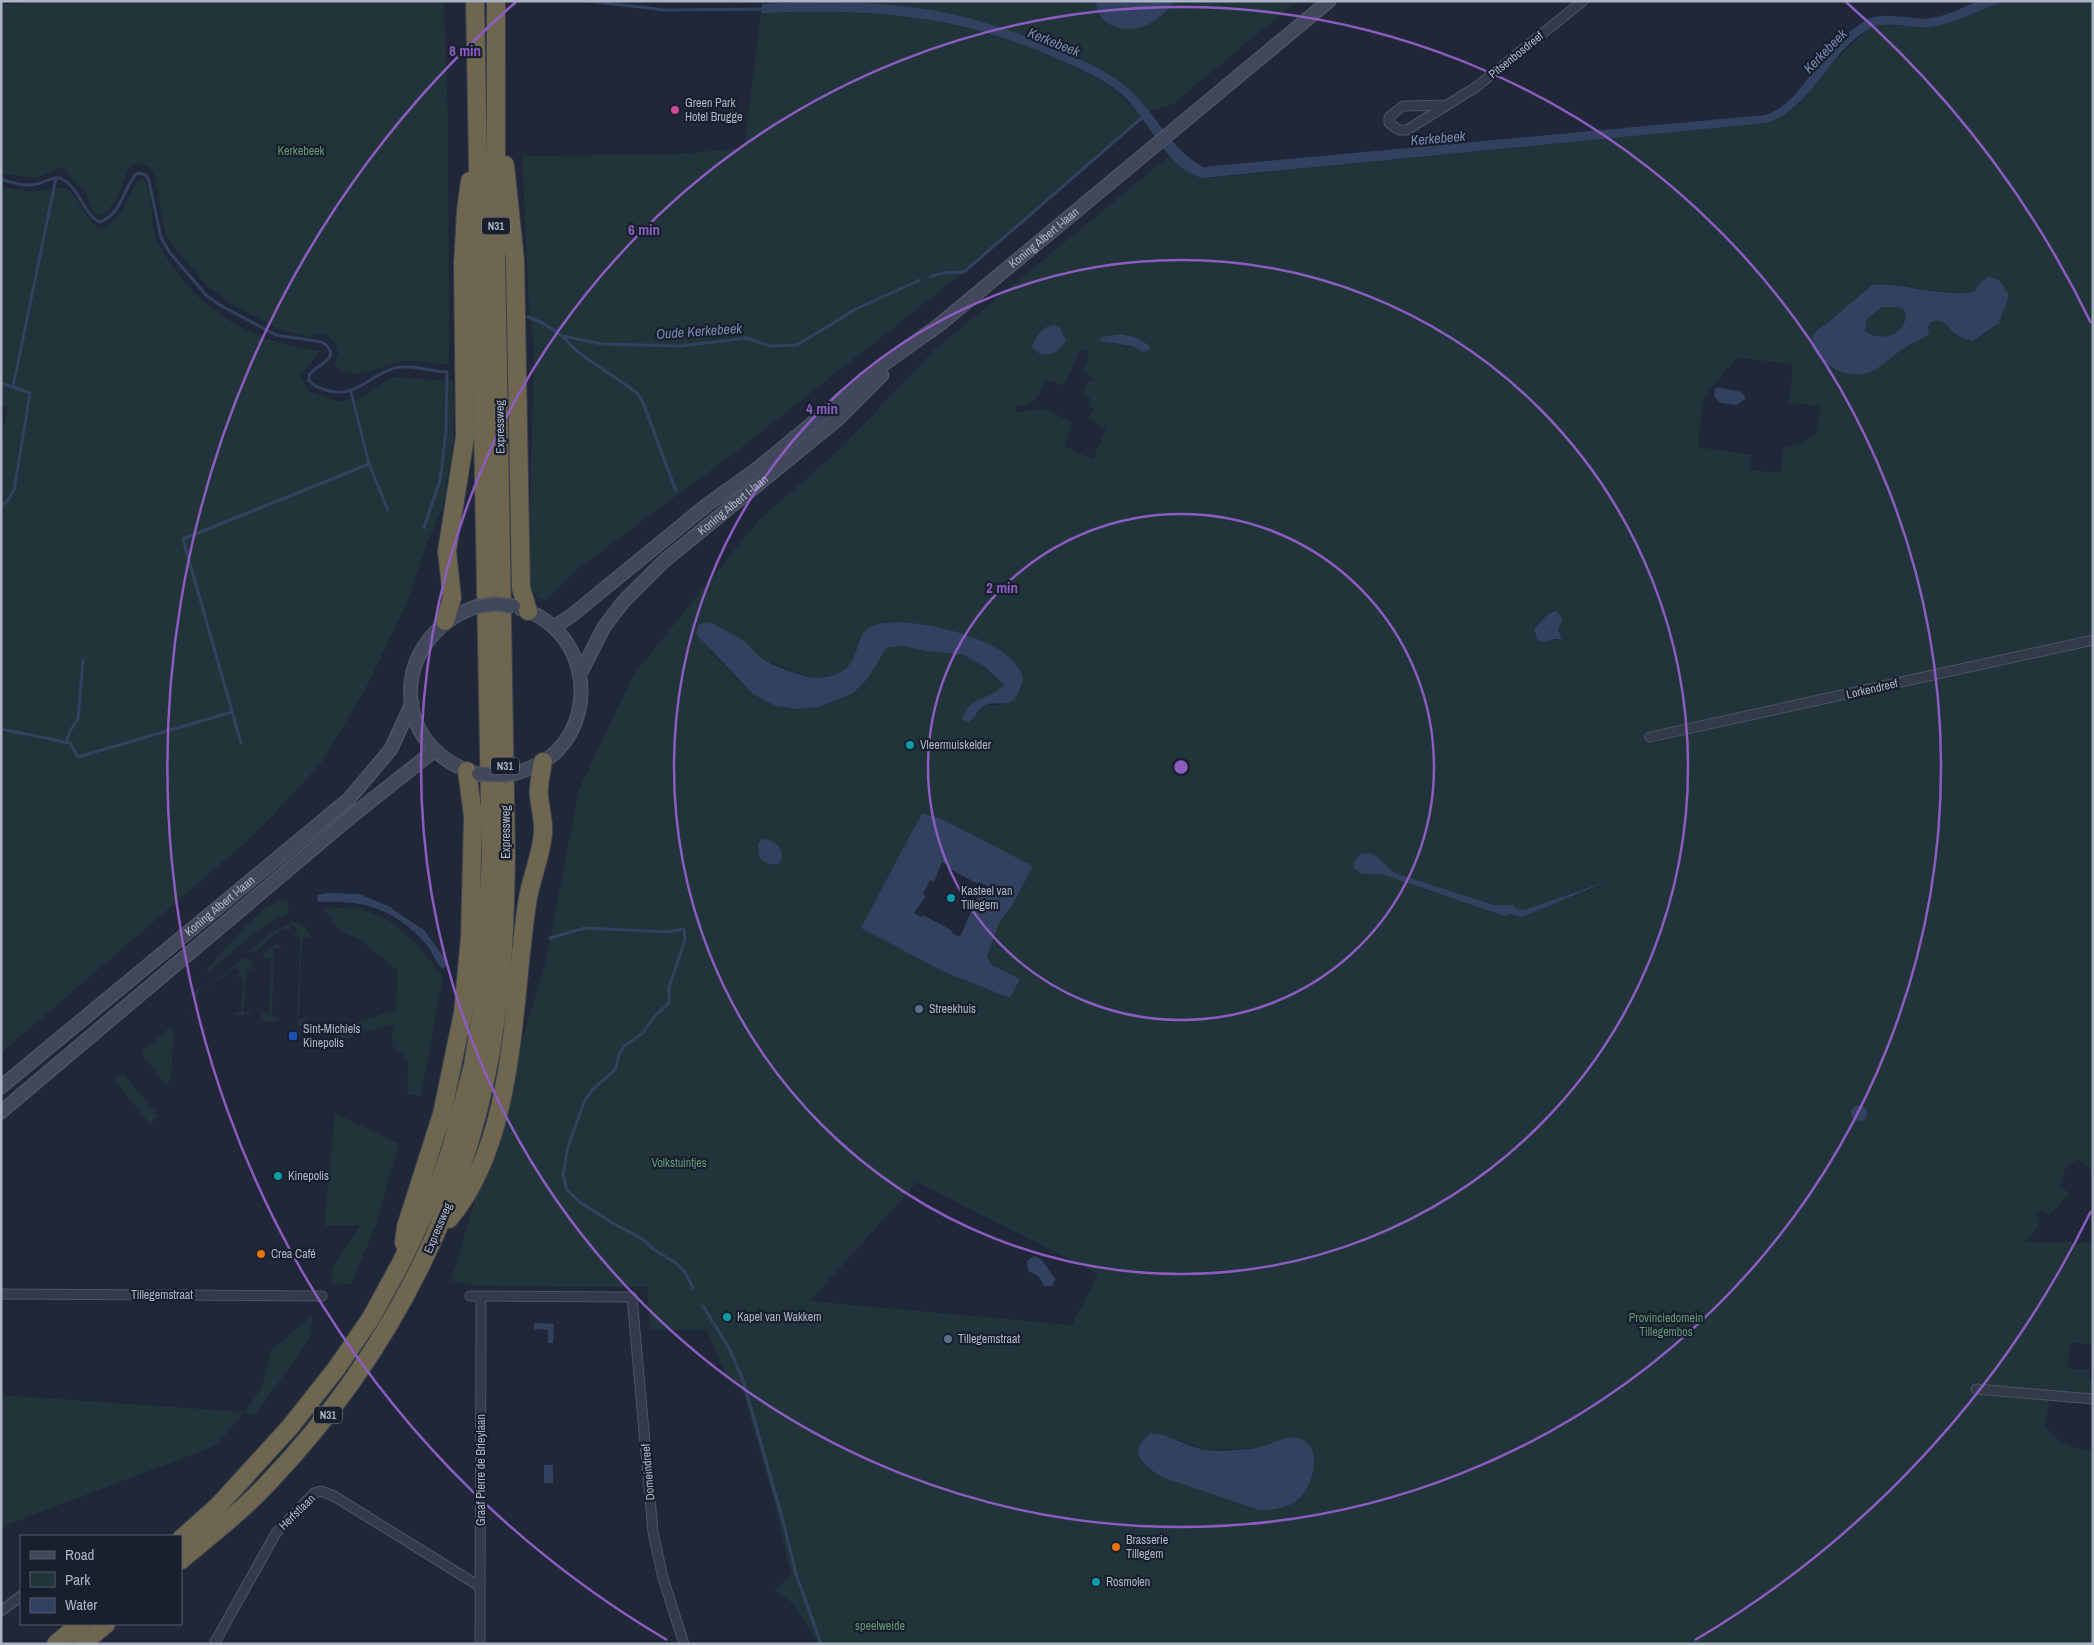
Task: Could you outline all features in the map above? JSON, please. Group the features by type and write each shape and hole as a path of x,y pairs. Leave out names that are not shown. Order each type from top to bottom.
{"highway":[{"name":"Expressweg","path":"182,1538 218,1506 255,1468 312,1402 371,1318 401,1263 440,1180 451,1149 473,1065 481,1015 491,859 485,605 483,340 475,1"},
{"name":"Expressweg","path":"182,1559 268,1483 336,1406 396,1317 438,1231 472,1131 487,1072 496,1018 504,936 506,846 496,255 496,1"},
{"name":"N31","path":"497,112 507,177 515,260 521,609"},
{"name":"N31","path":"445,621 452,598 447,551 466,437 463,264 466,210 477,136"},
{"name":"N31","path":"438,1231 472,1188 481,1168 496,1116 514,1021 527,903 543,834 539,794 543,762"},
{"name":"N31","path":"401,1263 406,1227 447,1096 463,1013 470,937 473,816 472,772"},
{"path":"56,1644 104,1625"}],"main road":[{"name":"Koning Albert I-laan","path":"580,674 604,627 624,601 663,562 838,419 904,352 1329,1"},
{"name":"Koning Albert I-laan","path":"554,626 571,616 708,504 757,469 884,364 904,352"},
{"name":"Koning Albert I-laan","path":"494,604 521,609 554,626 566,640 575,656 580,674 580,707 575,724 567,738 543,762 517,773 498,776 472,772 445,759 420,729 412,703 411,685 414,666 426,642 445,621 475,607 494,604"},
{"name":"Koning Albert I-laan","path":"1,1087 349,799 391,749 412,703"},
{"name":"Koning Albert I-laan","path":"1,1112 353,814 436,750"},
{"path":"48,1644 83,1634"}],"street":[{"name":"Pitsenbosdreef","path":"1447,105 1403,106 1389,117 1389,123 1399,130 1407,130 1476,88 1583,1"},
{"name":"Lorkendreef","path":"1650,737 2093,640"},
{"name":"Tillegemstraat","path":"1,1294 322,1296"},
{"path":"470,1296 481,1296"},
{"name":"Domeindreef","path":"481,1296 632,1297 653,1532 663,1578 684,1644"},
{"name":"Graaf Pierre de Brieylaan","path":"480,1644 481,1296"},
{"path":"1976,1389 2093,1399"},
{"name":"Herfstlaan","path":"214,1644 276,1533 314,1493 321,1491 334,1496 479,1586"},
{"path":"1,1611 20,1597"}],"green space":[{"name":"Kerkebeek","path":"45,1 444,1 448,122 449,364 410,361 350,374 341,371 334,364 338,353 335,343 326,335 318,334 310,337 280,330 231,304 207,286 177,251 165,232 155,177 149,166 137,163 129,167 115,200 102,215 93,212 84,189 73,180 63,167 36,178 1,174 1,5"},
{"path":"709,1 1096,1 1100,16 1105,21 1118,28 1134,29 1152,23 1176,1 1297,1 1173,104 1149,112 1127,90 1093,66 1034,39 976,20 936,11 873,3"},
{"name":"Provinciedomein Tillegembos","path":"2005,1 2093,1 2093,1171 2079,1159 2066,1166 2061,1185 2069,1194 2049,1216 2041,1209 2036,1215 2040,1219 2037,1222 2040,1225 2025,1242 2093,1243 2093,1344 2070,1343 2068,1368 2090,1370 2089,1379 2093,1382 2093,1398 2045,1396 2049,1403 2045,1426 2049,1432 2066,1444 2093,1451 2093,1644 819,1644 792,1603 774,1590 791,1576 775,1505 741,1385 726,1375 707,1330 650,1330 647,1287 481,1286 451,1281 546,960 579,789 634,674 758,521 839,450 936,348 1169,156 1190,173 1212,178 1766,123 1798,105 1826,69 1868,29 1882,25 1928,27","holes":["1980,283 2002,317 1994,328 1973,341 1957,335 1945,322 1933,321 1927,328 1930,334 1903,349 1869,372 1843,372 1827,367 1817,329 1825,325 1872,286 1898,286 1961,293 1974,292","1120,334 1130,335 1148,351 1100,338","1084,350 1089,356 1083,371 1093,378 1091,382 1088,381 1082,394 1090,398 1088,405 1093,408 1088,419 1106,428 1093,459 1065,445 1072,423 1070,421 1044,409 1015,412 1016,406 1023,406 1036,399 1046,380 1064,385 1080,351","1737,358 1793,364 1789,403 1820,406 1817,432 1802,443 1783,448 1780,473 1750,470 1752,455 1698,447 1703,398","711,622 743,641 764,660 815,679 839,674 852,663 858,651 861,638 868,628 885,622 911,624 953,632 1021,690 1003,705 988,705 981,709 972,721 968,722 962,719 981,698 993,696 1004,686 985,667 964,655 926,651 903,646 886,648 853,693 797,709 775,706 753,694 711,652","1541,622 1562,639 1550,640 1534,629","922,813 942,819 1033,866 1013,904 999,923 987,957 992,964 1020,979 1010,998 942,971 862,928","1376,855 1386,868 1395,873 1494,905 1513,905 1517,909 1524,910 1611,881 1522,917 1438,894 1381,874 1372,874","917,1182 1098,1274 1072,1325 810,1301","1171,1437 1206,1450 1258,1448 1277,1441 1307,1443 1314,1456 1313,1469 1162,1477 1146,1467 1138,1451"]},
{"path":"829,11 919,17 1000,36 1061,60 1106,83 1119,92 1143,118 964,272 737,451 580,567 547,600 538,599 528,581 534,346 529,309 522,156 677,154 744,148 761,13"},
{"path":"144,178 150,193 153,226 157,241 183,280 198,297 234,324 255,334 276,342 321,351 300,375 308,391 339,402 358,399 391,377 453,381 454,436 443,506 428,540 406,605 365,690 321,763 261,828 1,1053 1,441 8,407 1,405 1,186 31,192 65,187 75,197 95,225 101,229 113,222 126,203 136,183 139,179"},
{"path":"1882,307 1899,307 1905,311 1906,323 1903,329 1879,337 1865,331 1867,319"},
{"path":"287,898 289,913 262,927 209,972 206,969 262,909"},
{"path":"356,907 390,921 415,943 443,976 421,1096 407,1094 408,1060 392,1045 393,1024 333,1042 334,1029 395,1010 398,971 361,941 340,930 323,909"},
{"path":"294,922 305,927 310,937 302,938 299,1018 307,1019 302,1025 297,1025 300,937 292,936 298,931 293,925 287,930 285,928 255,952 248,952 275,930"},
{"path":"278,944 282,949 274,949 272,1016 280,1017 276,1022 267,1022 262,1018 262,1013 269,1013 271,958 263,958 263,955 274,945"},
{"path":"246,958 252,962 253,969 246,970 244,1012 252,1013 251,1015 234,1015 234,1012 241,1012 243,978 235,977 241,972 236,966 216,982 200,989 197,997 190,997 190,994 215,981 240,960"},
{"path":"169,1028 174,1030 171,1080 166,1085 141,1053"},
{"path":"123,1074 159,1116 150,1124 115,1081"},
{"path":"335,1113 399,1144 376,1225 351,1284 331,1285 332,1269 361,1225 324,1226"},
{"path":"312,1316 310,1339 254,1416 245,1412 262,1387 271,1350"},
{"path":"1,1395 245,1412 215,1446 1,1527"}],"water":[{"path":"1096,1 1176,1 1152,23 1134,29 1126,29 1118,28 1105,21 1100,16"},
{"path":"1977,1 2005,1 1958,20 1930,27 1883,25 1869,29 1842,51 1796,106 1782,116 1766,123 1204,178 1191,173 1179,165 1168,154 1138,113 1118,91 1077,68 1014,42 943,22 908,17 837,12 761,13 762,4 861,3 915,7 956,15 996,26 1055,48 1082,60 1116,79 1134,94 1181,150 1203,167 1765,115 1789,101 1834,47 1851,31 1870,18 1879,16 1936,17"},
{"path":"1989,276 2000,281 2009,296 1999,323 1973,341 1959,336 1945,323 1933,321 1927,328 1930,334 1898,352 1874,370 1863,374 1852,374 1829,366 1814,350 1812,341 1815,332 1872,285 1961,293 1974,292 1980,283","holes":["1882,307 1899,307 1905,311 1905,319 1899,330 1886,336 1872,335 1865,331 1867,319"]},
{"path":"1055,325 1060,328 1066,341 1055,352 1045,355 1040,354 1032,346 1035,339 1043,329"},
{"path":"1120,334 1135,337 1150,346 1149,350 1143,352 1132,346 1099,341 1102,337"},
{"path":"1718,387 1741,392 1745,399 1737,405 1720,403 1714,396 1715,389"},
{"path":"1556,611 1563,619 1558,630 1562,639 1543,642 1537,639 1534,629 1548,614"},
{"path":"711,622 744,641 767,662 813,678 833,675 844,670 855,656 864,632 870,627 883,623 898,622 954,631 986,643 1010,658 1023,677 1020,690 1011,702 987,705 981,708 974,718 968,722 962,719 965,711 975,702 992,694 1004,685 985,667 964,655 926,651 903,646 886,648 868,678 853,693 819,707 797,709 775,706 753,694 696,634 699,624"},
{"path":"922,813 942,819 1033,866 1013,904 999,923 987,957 992,965 1020,979 1010,998 942,971 861,928","holes":["942,862 949,866 948,868 978,884 979,882 987,886 983,894 981,893 976,900 980,903 977,908 973,907 960,937 952,933 953,931 923,915 922,917 914,913 926,896 923,894 930,880 934,882"]},
{"path":"762,839 772,841 779,847 782,855 779,864 768,864 759,857 758,844"},
{"path":"1370,853 1395,873 1494,905 1513,905 1517,909 1524,910 1611,880 1522,917 1510,914 1505,916 1381,874 1362,874 1354,868 1353,863 1360,854"},
{"path":"327,893 359,894 393,908 424,930 448,963 443,969 426,944 402,922 390,914 364,905 318,902 317,895"},
{"path":"1859,1105 1865,1107 1867,1113 1865,1119 1859,1121 1853,1119 1851,1113 1853,1107"},
{"path":"1034,1256 1042,1260 1055,1279 1052,1286 1044,1286 1038,1276 1028,1271 1027,1261"},
{"path":"534,1323 554,1324 553,1343 548,1343 548,1330 534,1329"},
{"path":"1151,1433 1167,1436 1197,1448 1214,1451 1254,1448 1285,1439 1301,1439 1313,1451 1314,1470 1307,1488 1296,1501 1278,1509 1259,1510 1162,1477 1148,1468 1143,1463 1138,1452 1143,1440"},
{"path":"544,1465 553,1465 553,1483 544,1483"}],"waterway":[{"name":"Kerkebeek","path":"588,1 665,10 765,9"},
{"path":"930,277 942,273 964,272 1145,115"},
{"name":"Oude Kerkebeek","path":"1,179 16,184 28,185 36,185 55,178 62,179 73,188 90,215 100,222 118,207 137,173 146,175 149,181 161,238 170,253 206,295 218,304 276,335 322,342 328,348 331,352 330,357 309,375 309,380 312,384 319,388 337,392 347,391 356,388 381,373 401,367 447,372 446,431 440,481 424,527"},
{"path":"13,387 56,178"},
{"name":"Oude Kerkebeek","path":"528,317 543,323 562,336 602,344 680,346 747,338 770,346 797,345 856,309 920,280"},
{"path":"563,337 579,353 636,392 642,400 676,491"},
{"path":"1,383 30,393 14,490 7,502 1,505"},
{"path":"351,392 369,464 388,510"},
{"path":"241,743 183,539 369,464"},
{"path":"66,742 70,731 78,719 83,660"},
{"path":"1,729 70,743 78,757 232,712"},
{"path":"550,938 585,928 667,932 684,929 685,940 669,987 669,1003 654,1017 642,1034 624,1046 619,1055 615,1070 593,1089 585,1100 568,1146 563,1175 567,1190 580,1202 609,1221 644,1240 653,1249 676,1263 685,1272 693,1288"},
{"path":"703,1306 728,1346 743,1380 796,1574 821,1644"}],"place":[{"name":"Green Park Hotel Brugge","path":"675,110"},
{"name":"Vleermuiskelder","path":"910,745"},
{"name":"Kasteel van Tillegem","path":"951,898"},
{"name":"Streekhuis","path":"919,1009"},
{"name":"Sint-Michiels Kinepolis","path":"293,1036"},
{"name":"Kinepolis","path":"278,1176"},
{"name":"Crea Café","path":"261,1254"},
{"name":"Kapel van Wakkem","path":"727,1317"},
{"name":"Tillegemstraat","path":"948,1339"},
{"name":"Brasserie Tillegem","path":"1116,1547"},
{"name":"Rosmolen","path":"1096,1582"}],"park label":[{"name":"Volkstuintjes","path":"679,1163"},
{"name":"speelweide","path":"880,1626"}]}
